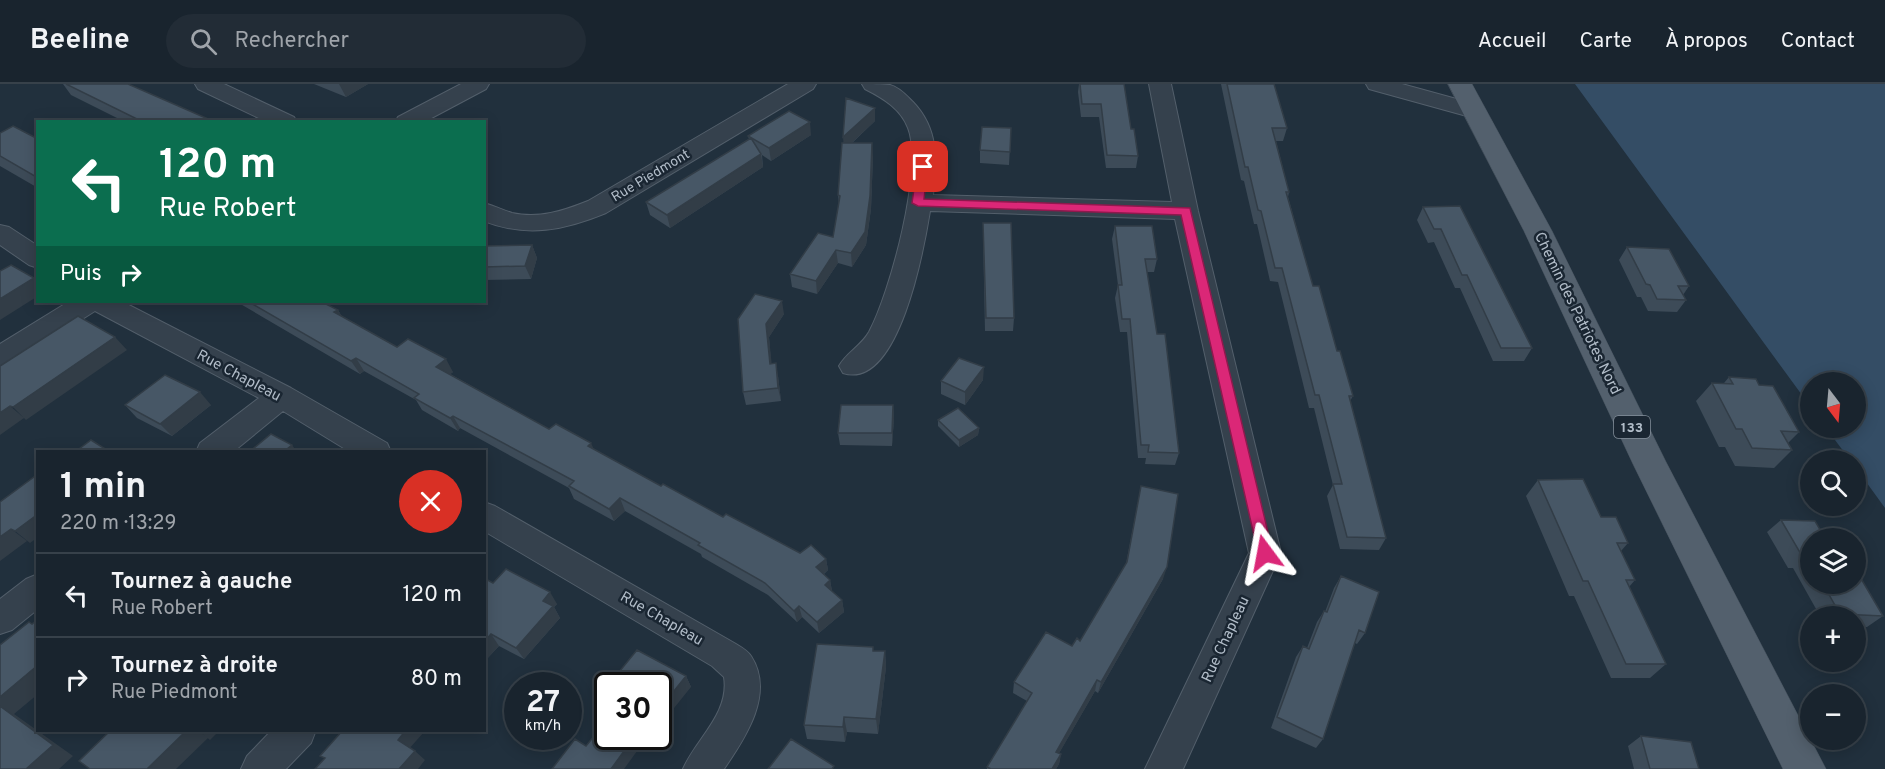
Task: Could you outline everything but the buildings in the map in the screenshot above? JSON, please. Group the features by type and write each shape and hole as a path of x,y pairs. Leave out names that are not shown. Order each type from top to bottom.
{"main road":[{"name":"Chemin des Patriotes Nord","path":"1467,97 1538,231 1650,464 1805,769"}],"street":[{"path":"206,84 282,120"},
{"path":"410,120 478,84"},
{"name":"Rue Piedmont","path":"486,213 508,222 542,224 567,219 597,207 805,84"},
{"path":"853,366 870,353 882,334 906,271 925,149 921,131 913,114 893,94 873,84"},
{"name":"Rue Chapleau","path":"1161,84 1186,211 1265,553 1164,769"},
{"path":"1377,84 1467,97"},
{"path":"918,203 1186,211"},
{"path":"0,233 36,258"},
{"path":"0,358 86,303"},
{"name":"Rue Chapleau","path":"103,303 281,396 373,450"},
{"path":"214,450 281,396"},
{"name":"Rue Chapleau","path":"491,528 724,655 740,668 744,691 733,724 702,769"},
{"path":"0,619 36,591"},
{"path":"260,769 296,732"}],"water":[{"path":"1575,84 1885,84 1885,508 1866,482 1866,450 1842,450 1834,438 1866,438 1866,372 1800,372 1800,392"}],"route":[{"path":"923,167 918,203 1186,211 1265,553"}]}
